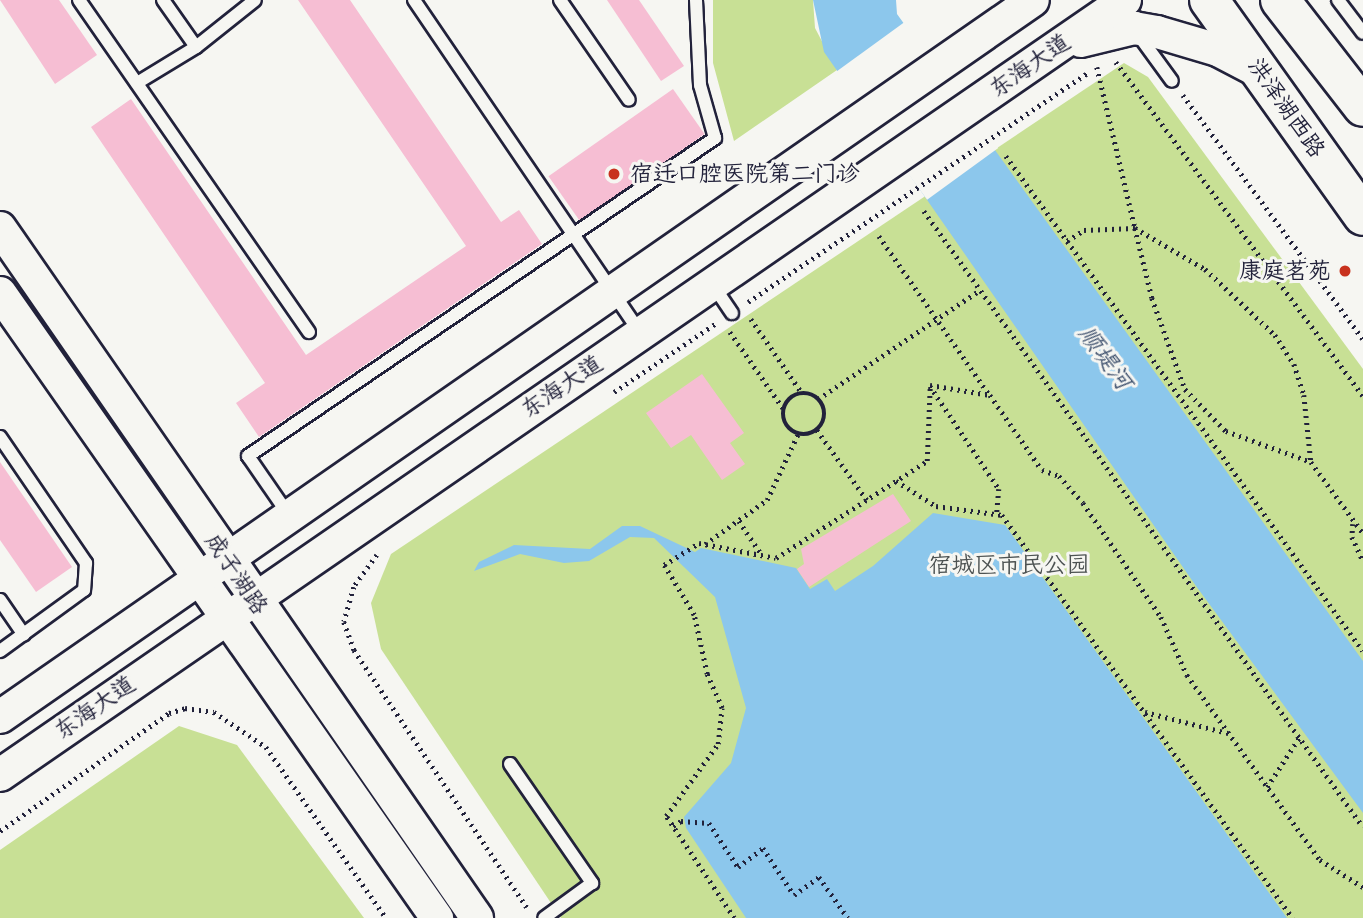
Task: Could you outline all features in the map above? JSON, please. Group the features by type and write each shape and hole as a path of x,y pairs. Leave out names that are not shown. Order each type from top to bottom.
{"main road":[{"name":"洪泽湖西路","path":"1209,0 1363,216"},
{"path":"1288,7 1360,103"},
{"path":"1304,133 1308,98 1337,89 1360,103"}],"street":[{"name":"东海大道","path":"0,717 288,514 1024,6"},
{"path":"1123,17 1218,50 1260,72"},
{"name":"东海大道","path":"0,775 252,597 850,192 1053,50 1123,17"},
{"name":"成子湖路","path":"0,228 225,558 477,918"},
{"name":"成子湖路","path":"0,293 196,579 437,918"}],"lane":[{"path":"79,0 309,332"},
{"path":"163,0 196,47"},
{"path":"137,83 196,47 255,0"},
{"path":"414,0 640,334"},
{"path":"560,0 629,100"},
{"path":"288,514 248,456 715,138 700,85 696,0"},
{"path":"1338,0 1363,33"},
{"path":"1123,17 1172,80"},
{"path":"713,285 732,313"},
{"path":"0,437 86,563 84,590 0,651"},
{"path":"0,600 24,635"},
{"path":"510,764 592,883 544,918"}],"path":[{"path":"817,430 824,411 818,399 802,393 742,306 1112,57 1123,17"},
{"path":"1112,57 1363,396"},
{"path":"1097,66 1152,298 1185,389 1226,431 1311,462"},
{"path":"1172,80 1363,339"},
{"path":"1006,156 1363,652"},
{"path":"924,211 1363,827"},
{"path":"1067,241 1084,230 1135,228 1205,270 1275,335 1294,364 1304,395 1311,462 1353,524 1363,533"},
{"path":"879,236 1042,470 1059,476 1083,503 1161,617 1187,675 1320,860 1363,887"},
{"path":"818,399 980,290"},
{"path":"609,396 721,320 783,409 786,426 798,434 817,430"},
{"path":"930,385 990,395"},
{"path":"702,544 776,558 927,461 930,385"},
{"path":"930,385 999,489 997,514 1145,712 1293,918"},
{"path":"783,409 802,393"},
{"path":"817,430 867,500"},
{"path":"734,918 666,816 718,744 722,708 707,674 694,615 664,565 739,521 767,500 798,434"},
{"path":"896,481 936,506 997,514"},
{"path":"739,521 762,555"},
{"path":"1353,524 1352,537 1363,561"},
{"path":"384,547 354,587 344,621 354,650 534,918"},
{"path":"0,831 169,713 185,708 214,712 266,747 386,918"},
{"path":"1145,712 1229,733"},
{"path":"1267,787 1299,738"},
{"path":"673,826 681,821 709,823 738,867 763,848 794,895 819,877 848,918"}],"green space":[{"path":"713,0 813,0 815,28 837,70 734,141 713,63"},
{"name":"宿城区市民公园","path":"1124,63 1148,77 1363,369 1363,918 561,918 381,649 371,603 391,554"},
{"path":"179,726 237,745 364,918 0,918 0,850"}],"water":[{"name":"顺堤河","path":"813,0 896,0 897,14 1363,661 1363,813 1196,586 824,52"},
{"path":"933,513 1005,525 1287,918 746,918 686,828 684,817 731,763 746,708 715,597 654,538 630,537 589,561 564,563 520,554 474,571 479,562 514,545 590,549 622,526 640,526 695,552 701,548 796,568 810,589 827,579 835,591 873,566"}],"pier":[{"path":"906,21 998,148 927,200 835,73"}],"building":[{"path":"0,0 59,0 97,55 55,84"},
{"path":"298,0 350,0 501,222 519,210 542,244 259,437 236,403 265,383 91,127 131,99 306,355 466,246"},
{"path":"607,0 639,0 684,66 661,81"},
{"path":"673,89 705,134 580,221 548,176"},
{"path":"702,374 744,433 730,443 745,464 722,480 691,435 671,448 646,413"},
{"path":"0,462 72,567 36,592 0,540"},
{"path":"893,494 911,521 809,587 797,569 804,564 801,549"}],"place":[{"name":"宿迁口腔医院第二门诊","path":"614,174"},
{"name":"康庭茗苑","path":"1345,271"}]}
